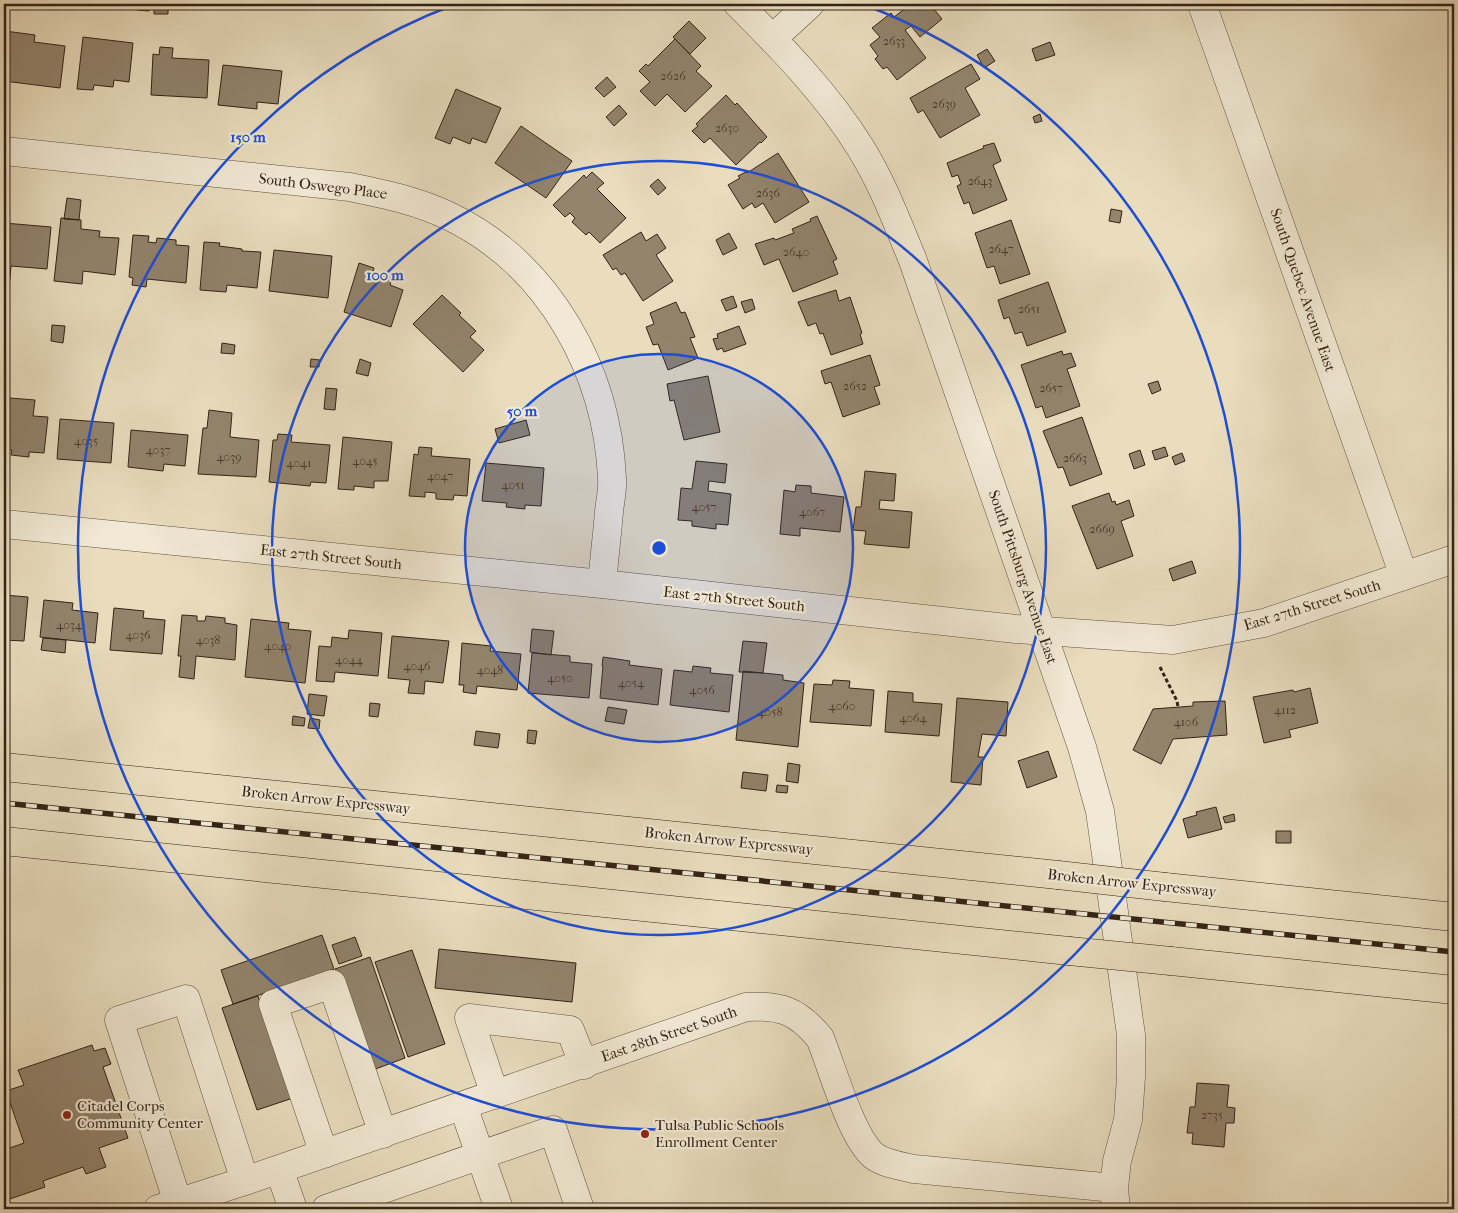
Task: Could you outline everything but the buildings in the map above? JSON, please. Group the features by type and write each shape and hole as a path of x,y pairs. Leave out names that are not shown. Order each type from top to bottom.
{"highway":[{"name":"Broken Arrow Expressway","path":"4,767 1454,917"},
{"path":"4,841 1454,990"}],"street":[{"name":"South Pittsburg Avenue East","path":"738,4 773,38 829,103 860,146 888,200 912,258 1082,747 1100,811 1131,1035 1128,1120 1117,1161 1115,1199"},
{"path":"773,38 810,4"},
{"name":"South Quebec Avenue East","path":"1202,4 1404,576"},
{"name":"South Oswego Place","path":"4,151 350,187 393,195 451,217 490,240 532,278 559,311 580,348 595,387 608,433 612,480 602,584"},
{"name":"East 27th Street South","path":"4,524 602,584 1042,632 1173,640 1264,623 1454,559"},
{"path":"324,1154 273,1004 332,984 382,1134"},
{"path":"168,1206 119,1020 152,1009 186,998 244,1181"},
{"name":"East 28th Street South","path":"168,1206 324,1154 746,1007 780,1007 795,1014 809,1024 820,1038 856,1134 874,1156 891,1164 914,1169 1115,1199"},
{"path":"495,1095 470,1018 570,1030 584,1064"},
{"path":"463,1106 499,1209"},
{"path":"326,1209 553,1130 580,1209"},
{"path":"279,1169 293,1209"}],"path":[{"path":"1154,639 1162,673 1177,701 1178,707"}],"railway":[{"path":"4,803 1454,952"}],"place":[{"name":"Citadel Corps Community Center","path":"67,1115"},
{"name":"Tulsa Public Schools Enrollment Center","path":"645,1134"}]}
